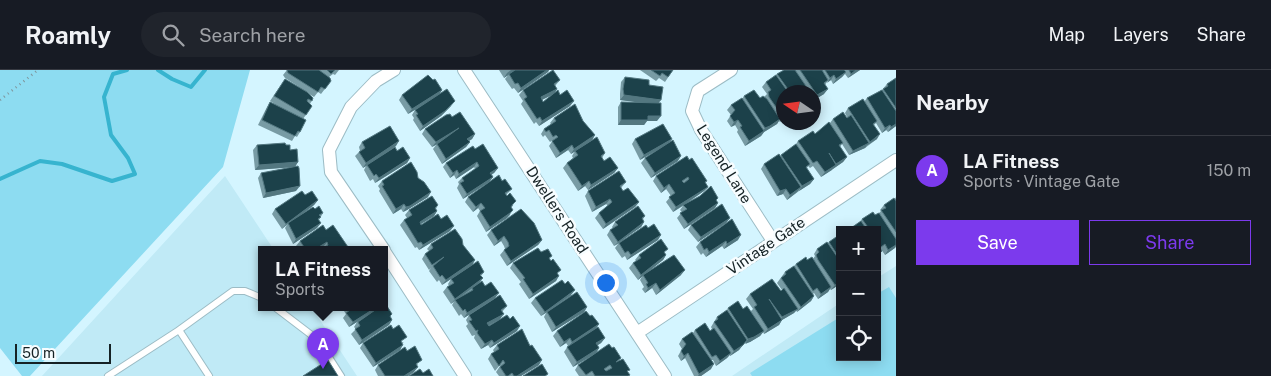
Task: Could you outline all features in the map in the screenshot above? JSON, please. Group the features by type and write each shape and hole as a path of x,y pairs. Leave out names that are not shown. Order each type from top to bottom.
{"street":[{"path":"381,246 331,172 329,150 351,108 376,81 394,70"},
{"name":"Dwellers Road","path":"464,70 665,376"},
{"name":"Legend Lane","path":"730,70 698,91 692,111 701,130 774,241"},
{"name":"Vintage Gate","path":"637,333 896,160"},
{"path":"388,257 465,376"}],"lane":[{"path":"108,376 179,330 233,291 245,291 258,296"},
{"path":"280,311 318,340 341,376"},
{"path":"179,330 209,376"}],"path":[{"path":"0,100 38,70"}],"shaded area":[{"path":"0,70 250,70 223,167 30,376 22,376 0,348"},
{"path":"225,176 271,246 258,246 258,311 314,311 357,376 42,376"},
{"path":"896,266 896,376 732,376 836,306 836,361 881,361 881,275"},
{"path":"889,287 896,298 896,376 752,376 750,373 836,319 836,361 881,361 881,292"}],"building":[{"path":"287,70 319,70 330,78 331,81 325,89 321,87 318,92 288,73"},
{"path":"327,70 335,70 331,74"},
{"path":"515,70 547,70 521,88 518,83 515,84 509,74"},
{"path":"553,70 560,80 554,84 557,89 541,97 543,102 558,90 560,95 567,90 574,101 542,121 540,117 537,119 524,99 527,97 523,90"},
{"path":"651,70 673,70 668,77 662,73 660,76"},
{"path":"784,70 795,70 805,85 785,85 777,74"},
{"path":"800,70 822,70 828,80 824,83 828,89 821,93 821,85 810,85"},
{"path":"825,70 844,70 846,72 836,79 834,75 830,78"},
{"path":"428,75 433,80 435,79 442,90 412,109 402,95"},
{"path":"776,75 783,85 776,85 776,107 769,97 768,92 771,90 766,82"},
{"path":"625,77 649,80 649,85 663,87 661,100 624,95"},
{"path":"896,78 896,108 883,89"},
{"path":"285,79 307,92 313,98 312,101 308,99 307,101 312,106 306,115 274,96"},
{"path":"447,89 455,101 445,111 423,126 415,110"},
{"path":"754,90 760,98 763,96 767,99 776,113 776,122 765,128 744,96"},
{"path":"882,90 896,111 896,124 885,128 867,98"},
{"path":"742,98 764,131 749,141 738,120 734,122 730,116 735,110 731,105"},
{"path":"863,99 877,121 873,124 880,134 870,142 848,108"},
{"path":"270,102 306,120 300,132 298,131 295,136 262,120"},
{"path":"621,102 661,103 661,116 648,116 648,120 621,120"},
{"path":"575,104 583,121 595,135 574,149 572,145 560,153 552,141 558,137 556,135 553,137 549,130 546,132 544,129 556,121 554,118"},
{"path":"460,112 475,134 467,139 470,142 446,159 437,144 459,128 436,142 425,129 446,115 450,114 452,117"},
{"path":"843,112 847,118 851,115 869,143 853,151 833,119"},
{"path":"829,122 843,143 839,145 847,157 836,164 829,153 836,165 825,172 817,161 813,163 798,141 813,131 815,134"},
{"path":"663,124 672,139 644,155 635,139"},
{"path":"390,126 399,141 366,163 359,152 365,148 362,142"},
{"path":"597,137 605,153 601,156 604,161 610,157 618,168 591,185 589,181 582,186 567,163 578,155 575,151"},
{"path":"673,140 681,156 655,173 645,158"},
{"path":"285,143 290,145 290,150 297,149 298,162 259,165 257,145"},
{"path":"483,144 498,168 490,173 493,177 467,194 460,183 464,181 462,178 479,166 477,162 459,174 457,170 453,173 446,163 473,146 475,149"},
{"path":"796,144 810,164 806,167 814,179 802,186 781,155"},
{"path":"395,147 397,151 403,147 410,158 379,178 376,174 374,176 367,165"},
{"path":"779,154 801,187 790,195 786,189 780,191 764,164"},
{"path":"687,156 689,160 692,158 707,181 705,182 708,187 676,207 669,197 675,193 669,184 664,188 656,176","holes":["688,177 689,179 684,183 682,181"]},
{"path":"411,162 418,178 424,182 431,192 410,206 406,207 404,204 396,209 382,186 384,185 382,181"},
{"path":"298,166 300,186 266,193 261,173"},
{"path":"619,171 626,182 620,186 623,191 628,188 639,202 606,224 599,213 612,202 610,199 596,207 588,191"},
{"path":"499,175 502,181 505,179 512,189 505,193 507,196 510,193 516,201 511,207 513,210 510,213 490,227 480,211 485,208 481,203 476,207 468,197"},
{"path":"711,186 718,198 716,200 718,203 688,224 680,213 687,209 683,205 700,196"},
{"path":"302,191 305,195 312,191 318,200 286,224 275,209"},
{"path":"432,196 438,205 435,208 437,211 420,222 421,225 438,214 441,219 447,215 454,226 423,245 421,242 418,243 404,220 412,215 409,210"},
{"path":"894,198 896,201 896,232 881,210 886,208 884,205"},
{"path":"722,204 730,218 701,237 691,225"},
{"path":"319,206 323,213 319,215 321,217 318,219 321,223 296,239 288,223 313,207 315,209"},
{"path":"638,206 645,216 642,218 644,222 618,242 610,230 618,225 615,222"},
{"path":"521,209 534,223 542,240 511,261 504,250 509,246 508,242 504,236 498,241 491,230"},
{"path":"873,212 875,215 879,213 896,239 896,245 888,250 885,244 881,247 881,226 867,226 862,219"},
{"path":"732,219 741,235 727,244 726,241 709,252 707,248 704,250 700,242"},
{"path":"861,221 864,226 854,226"},
{"path":"654,224 661,235 631,255 628,251 625,253 619,243 646,225 648,228"},
{"path":"323,225 326,230 333,225 347,246 326,246 327,242 320,246 303,246 300,241"},
{"path":"455,229 462,239 463,245 475,260 446,280 442,275 440,277 433,266 444,257 432,265 425,254 433,248 431,244"},
{"path":"836,237 836,253 829,242"},
{"path":"661,239 668,249 664,252 666,255 641,275 633,263 641,258 639,255"},
{"path":"827,242 836,255 835,285 818,260 816,255 819,252 817,249"},
{"path":"538,248 541,252 548,249 552,256 549,258 551,261 553,259 561,270 557,273 559,276 533,294 523,279 525,278 513,263"},
{"path":"674,255 685,270 660,290 656,283 648,288 646,284 648,283 643,275"},
{"path":"806,257 807,260 812,257 831,287 821,294 817,288 813,291 796,264"},
{"path":"478,261 484,272 480,275 483,278 455,299 447,287 454,283 451,279"},
{"path":"794,266 814,296 801,307 781,278 786,274 785,272"},
{"path":"772,279 781,291 784,288 798,309 782,317 769,299 782,320 768,329 754,307 757,305 750,294"},
{"path":"562,280 565,284 568,281 575,290 545,312 535,298"},
{"path":"482,281 485,286 491,282 499,293 467,313 465,309 463,311 455,300 473,290 472,288"},
{"path":"577,292 587,307 556,327 547,312"},
{"path":"500,295 507,306 501,310 504,314 487,323 489,326 507,315 510,319 513,316 520,326 494,343 492,340 485,344 477,333 478,330 476,331 469,321 472,320 469,315"},
{"path":"738,301 743,309 747,306 764,331 748,339 728,308"},
{"path":"388,308 392,314 390,316 392,320 362,340 355,329 360,326 358,322 374,311 388,311"},
{"path":"727,310 747,340 734,351 714,322 718,319 717,317"},
{"path":"349,311 370,311 353,322 346,313"},
{"path":"586,311 599,324 572,342 570,338 564,342 557,331"},
{"path":"705,323 710,331 714,328 731,353 720,361 716,355 712,357 695,330"},
{"path":"391,325 393,329 399,325 407,337 401,341 403,345 376,363 363,343"},
{"path":"598,327 605,338 596,343 599,348 577,362 567,347"},
{"path":"522,329 530,346 532,345 542,360 517,376 514,376 512,373 506,376 500,367 505,363 503,360 499,366 491,354 499,349 497,345"},
{"path":"692,332 714,364 699,374 688,353 684,356 681,351 686,344 682,339"},
{"path":"609,344 612,348 614,347 621,358 616,362 623,359 630,370 627,371 630,375 595,376 592,371 586,375 578,365","holes":["610,365 612,368 606,371 604,369"]},
{"path":"415,346 422,360 416,364 418,367 404,376 385,376 378,365 405,347 407,351"},
{"path":"328,360 338,376 303,376"},
{"path":"542,364 548,374 545,376 523,376"},
{"path":"420,369 423,373 429,369 433,376 409,376"}],"waterway":[{"path":"0,179 40,161 62,164 112,181 135,174 128,158 111,135 104,97 113,74 127,70"},
{"path":"158,70 172,79 191,87 205,70"}],"place":[{"name":"LA Fitness","path":"323,369"}]}
